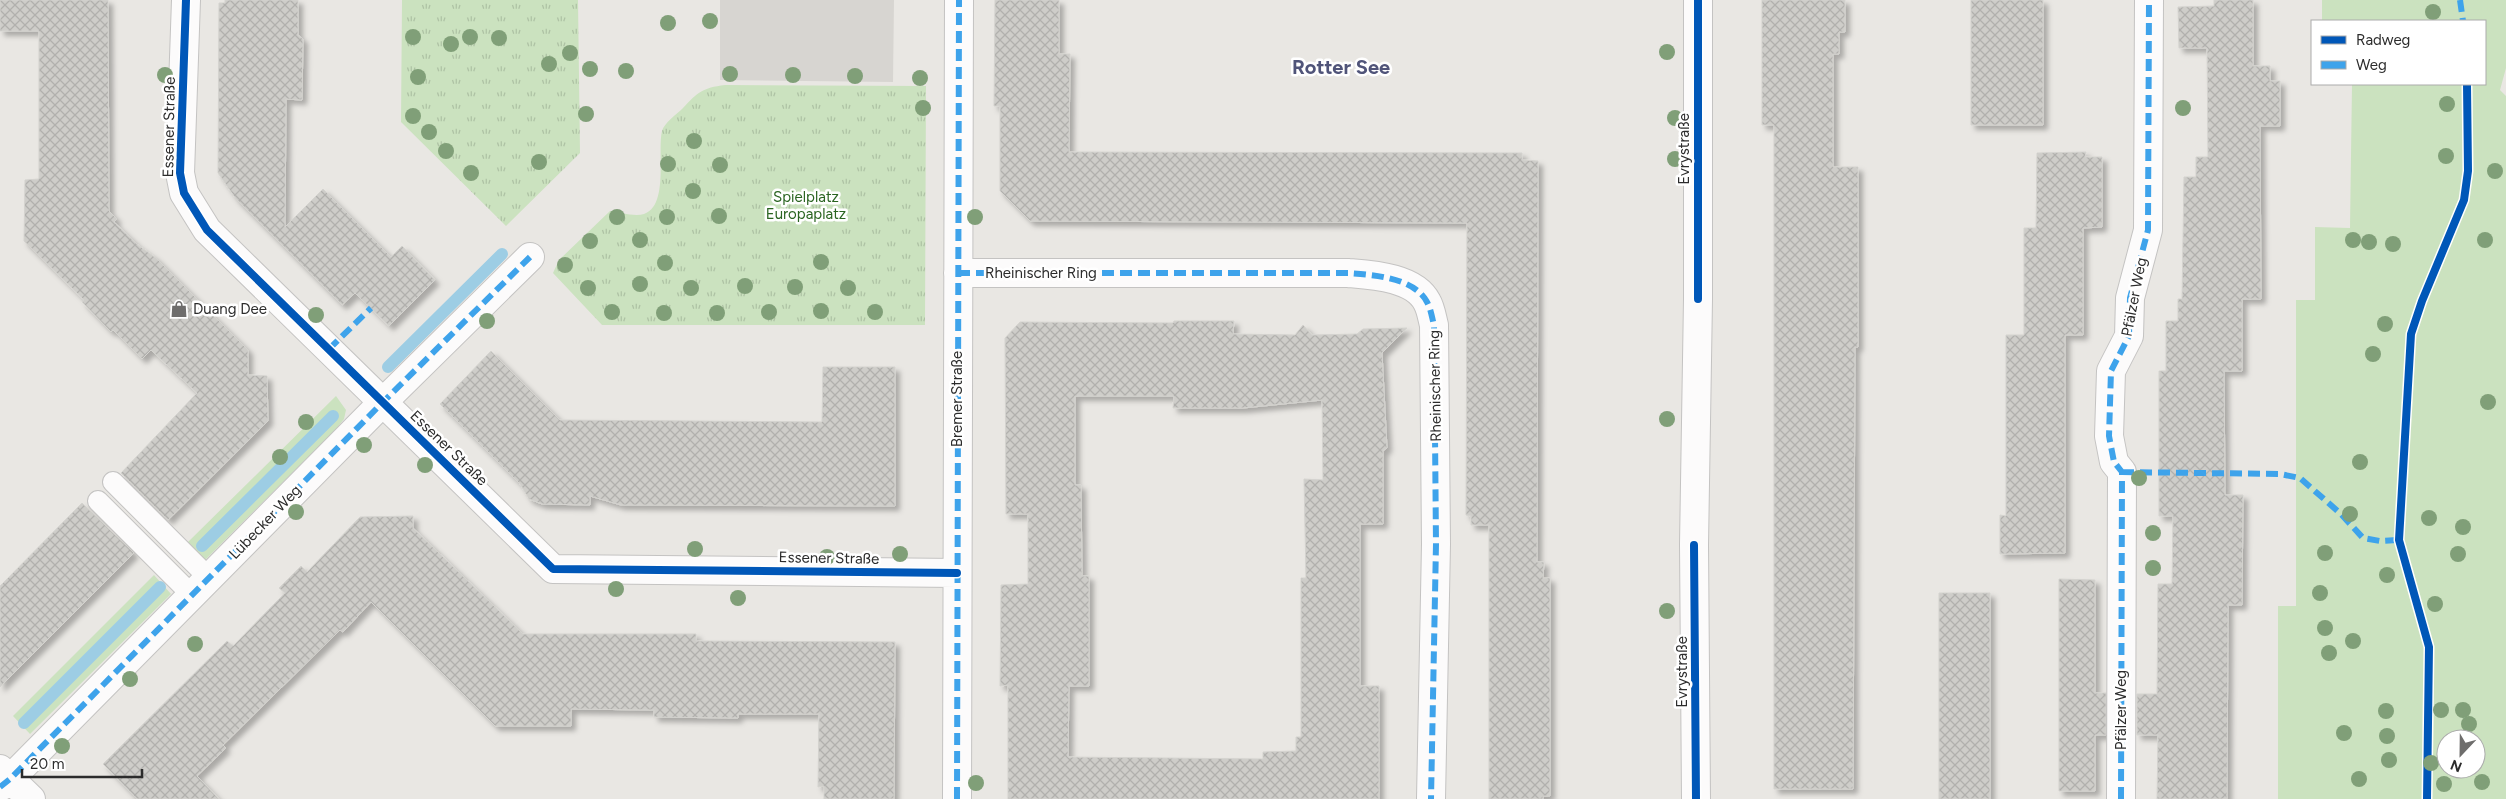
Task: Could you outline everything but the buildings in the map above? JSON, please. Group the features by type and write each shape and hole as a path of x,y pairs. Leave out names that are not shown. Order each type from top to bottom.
{"street":[{"name":"Essener Straße","path":"186,0 180,173 184,193 207,230 553,569 957,572"},
{"name":"Bremer Straße","path":"957,799 959,0"},
{"name":"Evrystraße","path":"1696,799 1694,545 1698,298 1698,0"},
{"name":"Pfälzer Weg","path":"2121,799 2122,472 2114,462 2109,436 2111,371 2129,336 2130,298 2148,230 2149,0"},
{"name":"Lübecker Weg","path":"3,778 200,587 382,402 530,257"},
{"name":"Rheinischer Ring","path":"958,274 1348,273 1380,276 1413,287 1427,301 1434,325 1436,544 1431,799"},
{"path":"3,778 30,799"}],"lane":[{"path":"113,482 200,587"},
{"path":"98,501 200,587"}],"green space":[{"path":"402,0 578,0 580,153 506,226 401,122"},
{"path":"2322,0 2506,0 2506,68 2500,90 2506,96 2506,799 2278,799 2278,606 2296,606 2296,300 2315,300 2315,227 2350,228 2352,85 2486,85 2486,20 2322,20"},
{"name":"Spielplatz Europaplatz","path":"725,85 926,86 925,325 602,325 553,273 559,260 610,211 640,215 652,209 657,200 661,177 661,140 663,128 697,94 706,89"},
{"path":"336,396 346,410 344,419 205,560 188,542"},
{"path":"154,575 171,594 30,734 13,716"}],"shaded area":[{"path":"720,0 894,0 893,82 720,80"}],"waterway":[{"path":"388,367 502,254"},
{"path":"202,546 333,416"},
{"path":"24,723 160,587"}],"marked path":[{"path":"957,799 959,0"},
{"path":"2121,799 2122,472 2114,462 2109,436 2111,371 2129,336 2130,298 2148,230 2149,0"},
{"path":"2460,0 2463,20"},
{"path":"0,787 530,257"},
{"path":"958,273 1348,273 1380,276 1403,282 1421,294 1427,302 1434,325 1436,544 1431,799"},
{"path":"329,349 371,308"},
{"path":"2122,472 2280,474 2300,478 2341,514 2363,538 2380,541 2399,540"}],"cycle path":[{"path":"186,0 180,173 184,193 207,230 553,569 957,573"},
{"path":"1698,0 1698,299"},
{"path":"2427,799 2429,647 2399,540 2411,334 2422,301 2464,200 2468,171 2467,85"},
{"path":"1694,545 1696,799"}],"place":[{"name":"Duang Dee","path":"179,309"}],"district":[{"name":"Rotter See","path":"1341,67"}]}
